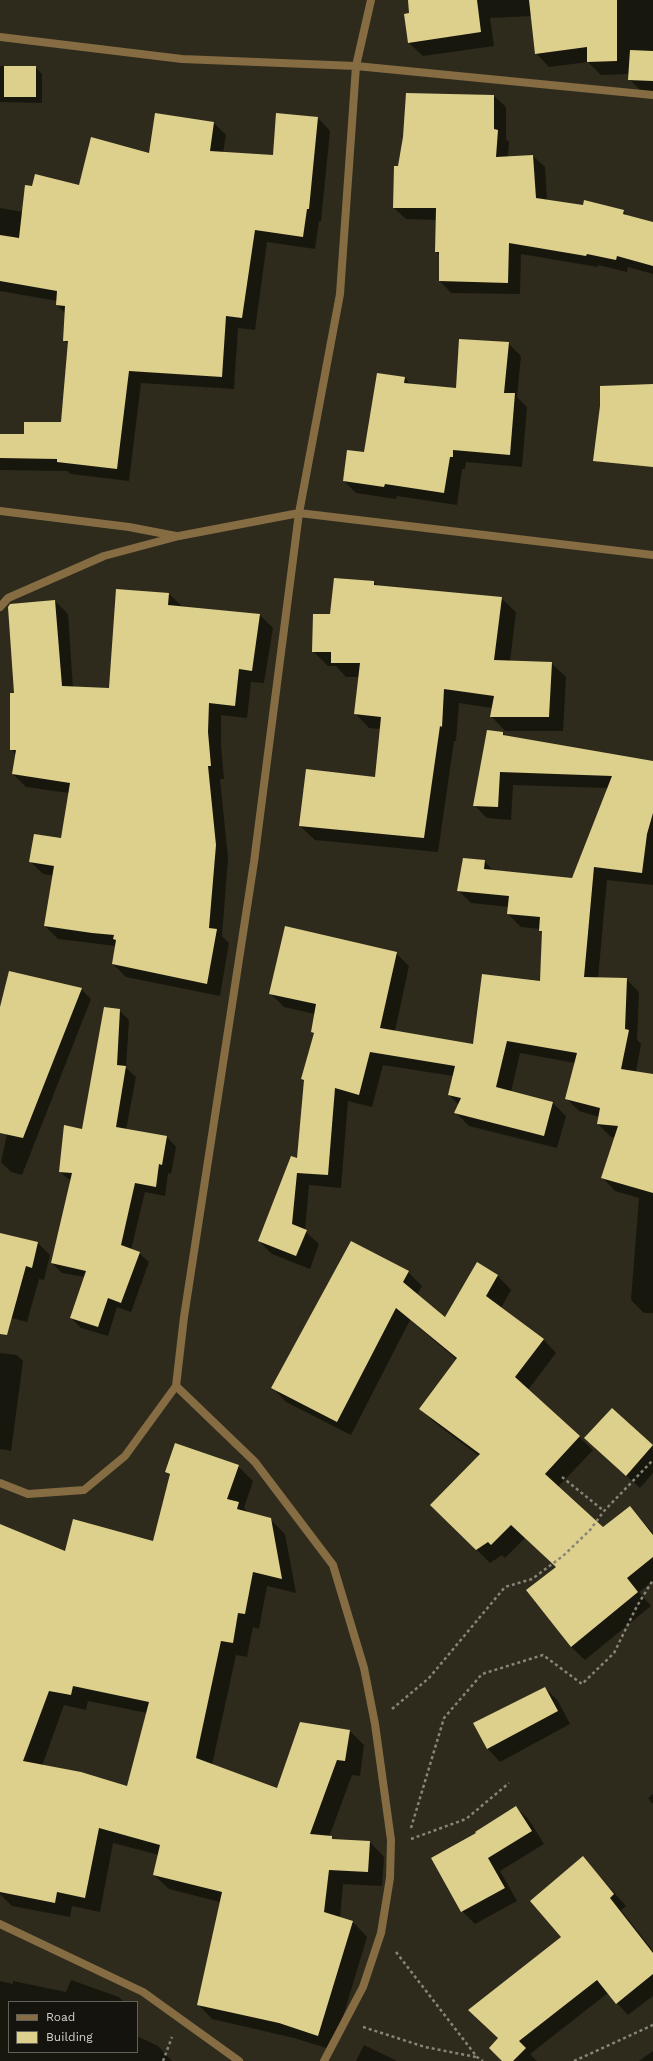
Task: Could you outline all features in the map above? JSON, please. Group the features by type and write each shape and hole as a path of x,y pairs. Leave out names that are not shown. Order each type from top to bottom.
{"street":[{"path":"0,1483 28,1494 84,1490 125,1456 176,1386 184,1317 254,862 299,513 340,294 356,66 371,0"},
{"path":"0,37 182,59 356,66 653,95"},
{"path":"0,511 129,527 179,536"},
{"path":"0,607 8,598 104,556 179,536 299,513 581,548 653,555"},
{"path":"176,1386 255,1462 333,1565 364,1668 375,1724 391,1840 390,1878 381,1933 362,1987 324,2061"},
{"path":"0,1924 143,1992 178,2019 239,2061"}],"path":[{"path":"375,1724 429,1678 505,1587 532,1579 563,1556 590,1530 604,1511 653,1460"},
{"path":"562,1477 604,1511"},
{"path":"509,1783 466,1819 407,1840 444,1718 482,1674 544,1655 582,1684 614,1653 637,1606 653,1580"},
{"path":"381,1933 477,2057 483,2061"},
{"path":"163,2061 178,2019"},
{"path":"345,2022 425,2047 477,2057"},
{"path":"574,2061 653,2025"}],"building":[{"path":"408,0 477,0 481,32 408,43 404,14 409,13"},
{"path":"529,0 617,0 617,61 587,62 587,47 535,54"},
{"path":"630,50 653,51 653,81 628,80"},
{"path":"4,66 36,66 36,97 4,97"},
{"path":"406,93 494,95 494,129 498,130 496,157 533,155 536,198 583,205 584,200 624,210 623,214 653,222 653,266 617,256 616,260 587,254 586,256 509,243 508,283 439,281 439,252 435,252 436,208 393,208 394,166 398,166 403,137"},
{"path":"155,113 214,122 210,151 273,155 276,113 318,117 309,209 307,209 303,237 255,230 242,318 226,316 222,377 129,371 117,469 57,462 57,459 0,458 0,434 24,434 24,422 61,422 68,341 63,341 65,306 56,305 57,291 0,281 0,235 19,238 25,185 32,186 35,174 79,185 91,137 149,153"},
{"path":"459,339 509,342 504,393 515,393 510,455 453,450 453,457 450,457 444,493 385,484 384,487 343,481 347,450 364,452 377,373 405,377 404,383 456,388"},
{"path":"653,384 653,467 593,461 600,406 600,386"},
{"path":"334,578 374,581 374,585 502,597 494,660 552,662 549,717 490,717 494,696 444,689 442,727 440,726 424,838 299,826 306,769 375,777 381,717 354,714 360,663 331,663 331,652 312,652 313,614 330,614"},
{"path":"116,589 169,593 168,605 260,614 252,671 239,669 235,706 209,703 208,732 211,766 208,766 216,845 209,928 217,929 207,984 112,964 116,940 113,939 114,935 44,926 54,866 29,862 34,834 61,838 70,783 12,774 16,750 10,750 10,693 14,693 8,607 10,604 55,600 62,686 109,688"},
{"path":"487,730 503,732 503,735 653,761 653,813 647,834 642,873 594,867 584,977 627,978 625,1029 629,1030 621,1069 653,1074 653,1193 601,1178 618,1126 597,1124 600,1108 565,1099 577,1053 507,1041 496,1087 553,1102 544,1136 454,1113 461,1098 448,1095 455,1066 370,1052 359,1095 335,1088 328,1175 297,1173 292,1224 307,1230 296,1256 258,1241 291,1156 297,1158 304,1080 301,1079 314,1033 311,1032 316,1004 269,994 285,926 397,952 380,1028 473,1044 482,974 540,981 542,931 539,931 540,917 507,914 509,896 457,891 463,858 485,860 484,869 572,878 612,776 500,772 498,807 473,806"},
{"path":"9,971 82,988 23,1138 0,1133 0,1007"},
{"path":"104,1007 120,1009 117,1065 126,1066 116,1127 167,1136 162,1165 159,1164 156,1187 135,1183 121,1245 140,1252 121,1303 108,1298 98,1327 70,1318 86,1271 51,1263 72,1173 59,1172 64,1125 82,1129"},
{"path":"0,1233 38,1242 32,1268 26,1266 7,1335 0,1334"},
{"path":"351,1241 409,1271 403,1282 445,1317 477,1262 498,1275 486,1296 544,1339 515,1377 580,1436 545,1474 603,1527 630,1506 653,1535 653,1557 627,1578 638,1592 571,1647 526,1590 556,1567 511,1525 491,1545 488,1542 476,1550 430,1505 480,1454 419,1409 457,1358 396,1308 337,1422 271,1388"},
{"path":"612,1408 653,1445 626,1476 584,1438"},
{"path":"175,1443 239,1465 227,1499 239,1502 237,1509 271,1518 282,1579 253,1572 245,1614 238,1613 233,1643 221,1641 196,1758 277,1788 300,1722 350,1730 345,1761 337,1760 310,1834 332,1836 332,1839 370,1841 368,1872 329,1870 324,1912 353,1921 318,2036 279,2023 197,2005 222,1892 153,1875 160,1845 99,1828 85,1898 57,1892 55,1903 0,1892 0,1524 65,1551 73,1519 153,1541 170,1474 165,1472","holes":["73,1686 149,1702 127,1786 81,1772 23,1761 49,1691 71,1695"]},
{"path":"545,1687 558,1711 487,1749 473,1723"},
{"path":"516,1806 532,1831 488,1858 505,1888 461,1912 431,1858 476,1833 475,1832"},
{"path":"583,1856 614,1894 610,1898 653,1953 653,1974 616,2004 597,1980 519,2041 526,2048 513,2061 502,2061 489,2048 498,2038 468,2010 561,1937 530,1901"}]}
